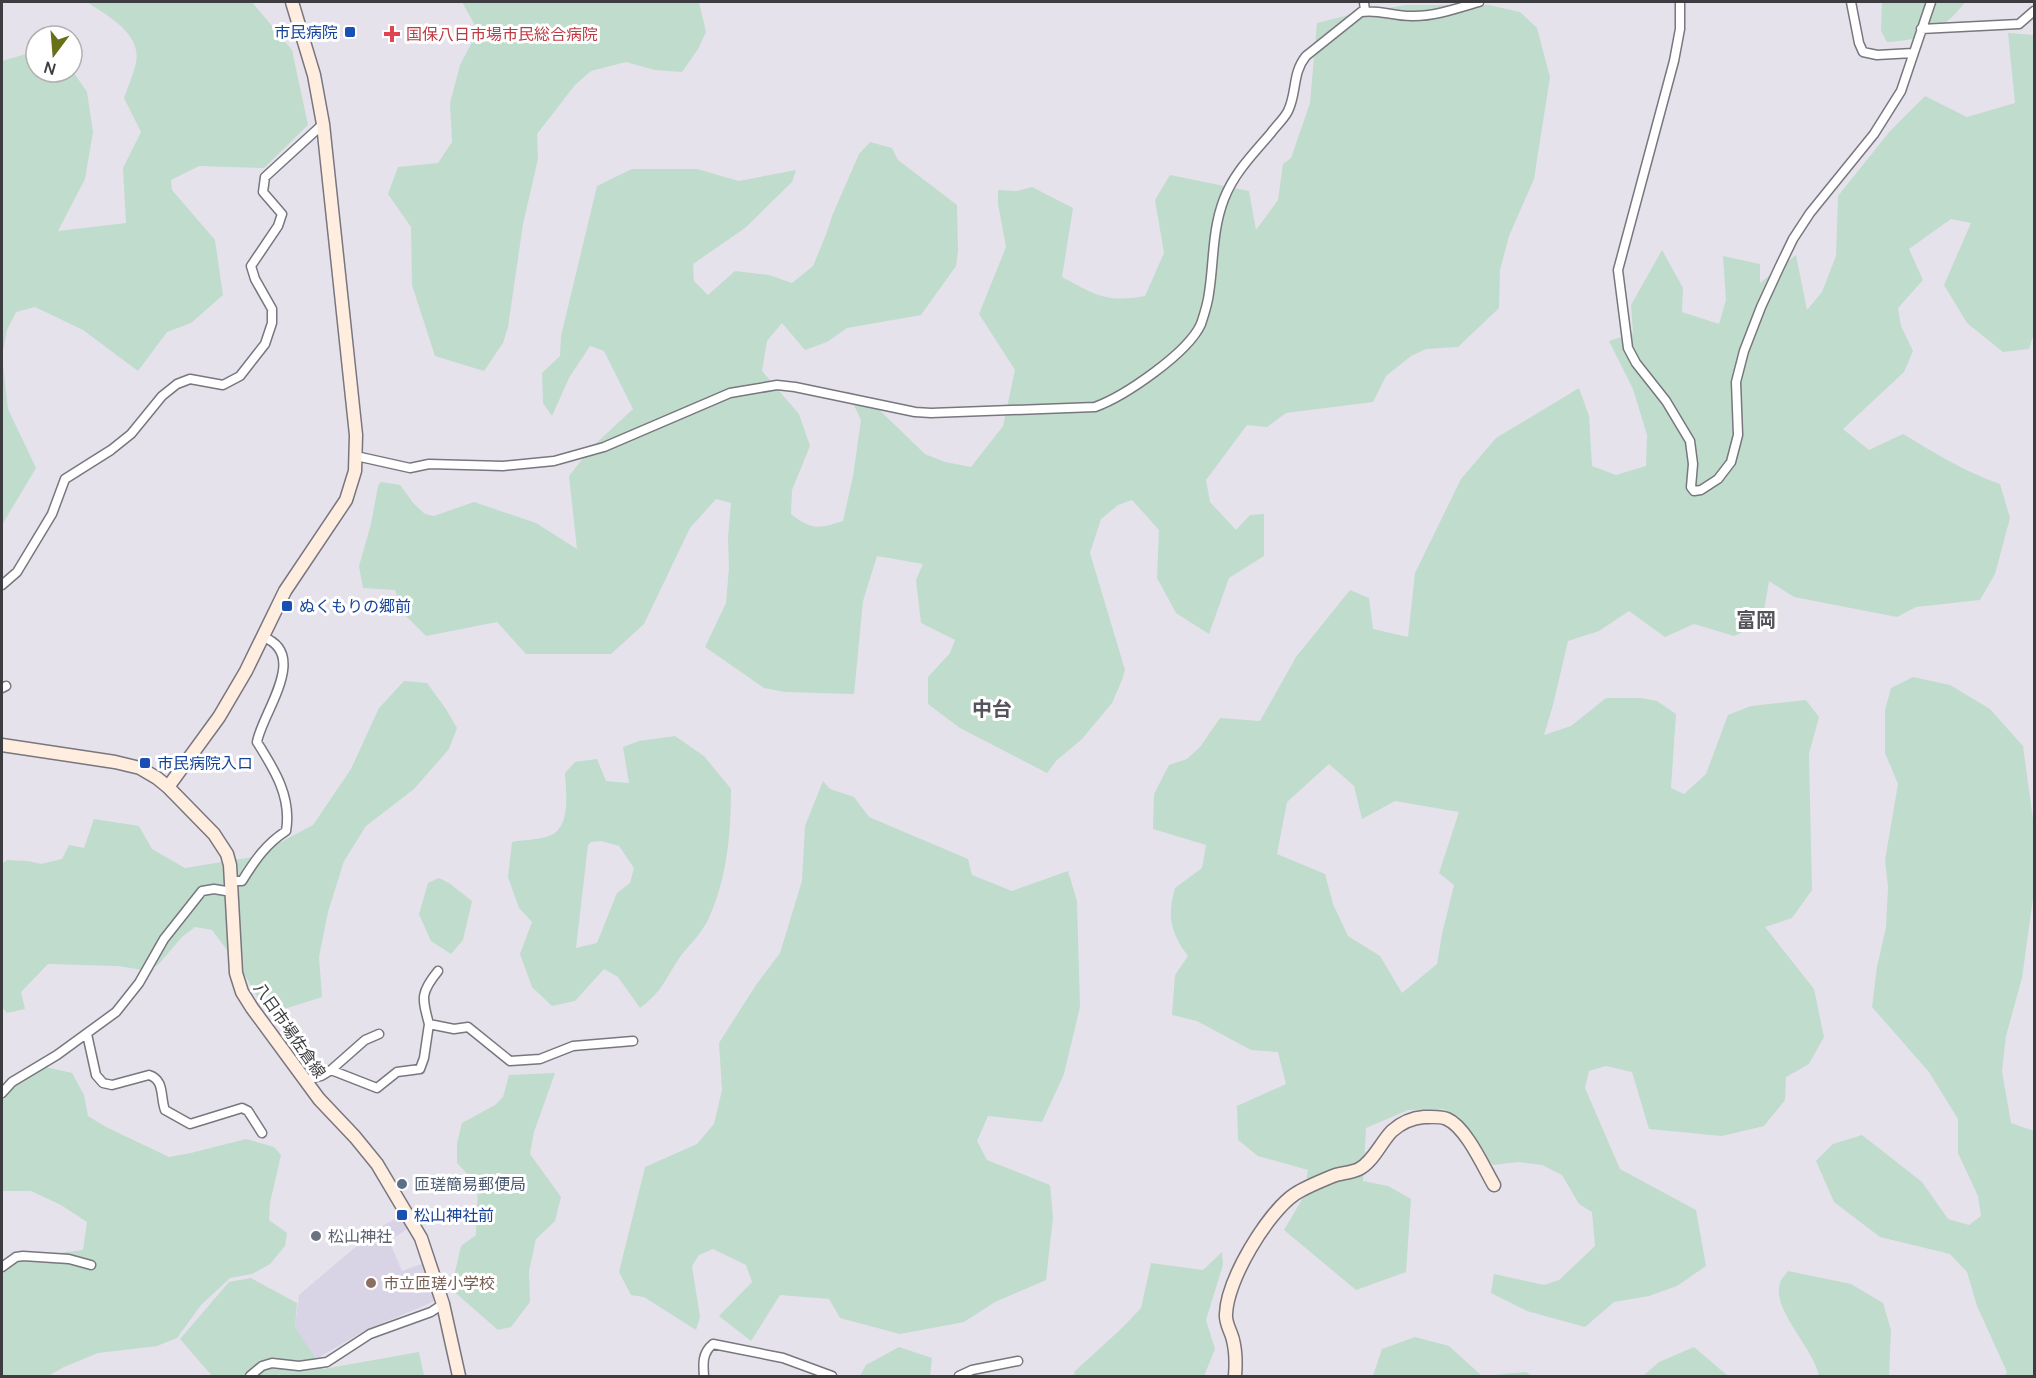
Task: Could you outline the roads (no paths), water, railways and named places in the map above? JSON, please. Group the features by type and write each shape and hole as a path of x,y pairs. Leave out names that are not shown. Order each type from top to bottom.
{"street":[{"path":"168,787 219,717 246,671 285,591 346,500 356,456 356,435 323,124 314,75 292,2"},
{"path":"356,456 410,468 429,464 503,466 554,461 604,447 730,393 777,385 931,413 1095,407 1109,402 1131,390 1161,368 1188,341 1200,325 1209,294 1214,232 1224,200 1236,174 1287,112 1301,62 1361,12 1365,6 1372,10 1413,16 1432,15 1479,2"},
{"path":"1680,2 1680,29 1674,61 1618,270 1628,348 1636,363 1666,401 1690,441 1693,464 1691,488 1694,491 1701,490 1718,478 1731,462 1738,435 1736,381 1744,351 1761,307 1793,239 1835,180 1874,134 1901,91 1931,2"},
{"path":"1851,2 1863,52 1877,55 1912,53"},
{"path":"1921,29 2019,24 2034,10"},
{"path":"2,585 17,572 51,514 65,479 111,450 131,434 162,396 177,384 190,379 223,385 240,376 265,344 272,323 272,309 255,279 251,266 278,226 282,214 263,192 265,177 323,124"},
{"path":"2,1093 12,1082 87,1034 116,1012 139,983 164,939 198,895 208,889 231,887 242,880 257,856 272,840 286,831 288,818 277,774 257,742 259,731 273,704 283,662 283,654 275,641 263,637"},
{"name":"八日市場佐倉線","path":"2,745 128,765 146,771 168,787 222,845 230,865 235,960 239,983 252,1008 319,1099 355,1137 384,1175 422,1238 443,1304 459,1377"},
{"path":"332,1070 377,1088 397,1072 420,1069 429,1024 423,1003 425,987 438,972"},
{"path":"429,1024 454,1029 468,1027 510,1061 540,1059 573,1046 633,1041"},
{"path":"87,1034 96,1075 103,1083 112,1085 149,1075 154,1076 160,1082 165,1110 185,1123 189,1124 242,1108 248,1111 262,1132"},
{"path":"305,1080 321,1076 332,1070 365,1040 380,1034"},
{"path":"1235,1377 1236,1350 1226,1318 1226,1306 1231,1290 1246,1258 1269,1219 1296,1193 1332,1177 1359,1169 1392,1131 1410,1118 1431,1117 1447,1119 1458,1127 1469,1141 1494,1185"},
{"path":"2,1267 16,1257 23,1256 69,1259 91,1265"},
{"path":"250,1377 262,1366 272,1363 299,1366 327,1362 370,1334 431,1312 443,1304"},
{"path":"704,1377 703,1358 713,1344 783,1358 832,1377"},
{"path":"959,1377 972,1370 1018,1361"}],"place":[{"name":"市民病院","path":"350,32"},
{"name":"国保八日市場市民総合病院","path":"392,34"},
{"name":"ぬくもりの郷前","path":"287,606"},
{"name":"市民病院入ロ","path":"145,763"},
{"name":"匝瑳簡易郵便局","path":"402,1184"},
{"name":"松山神社前","path":"402,1215"},
{"name":"松山神社","path":"316,1236"},
{"name":"市立匝瑳小学校","path":"371,1283"}],"district":[{"name":"富岡","path":"1756,619"},
{"name":"中台","path":"992,708"}]}
